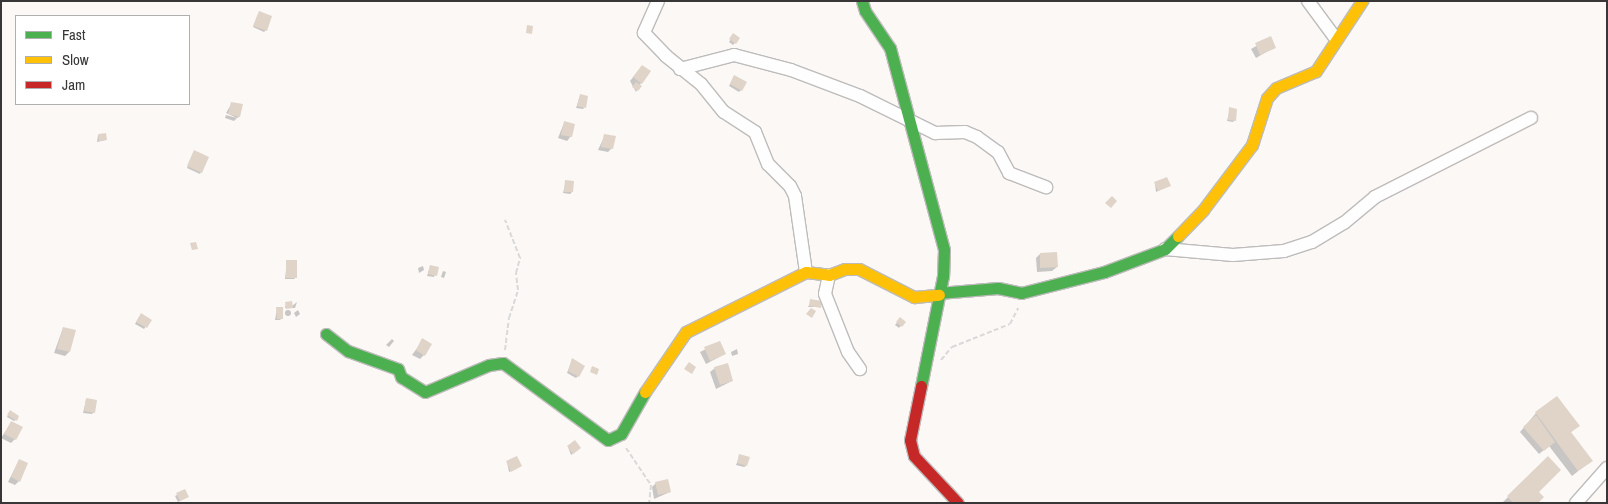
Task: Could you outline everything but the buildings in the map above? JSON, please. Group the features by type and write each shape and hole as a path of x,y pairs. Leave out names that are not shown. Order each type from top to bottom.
{"street":[{"path":"658,1 644,33 680,69 701,84 724,112 755,132 768,164 790,186 802,228 806,272"},
{"path":"862,1 865,11 890,48 911,120 944,250 939,294 910,440 914,456 926,474 958,503"},
{"path":"1308,1 1336,39"},
{"path":"1165,249 1240,164 1252,145 1259,115 1267,98 1276,88 1316,71 1362,1"},
{"path":"680,69 723,57 744,56 822,80 911,120 935,133 965,132 977,137 998,152 1009,173 1046,187"},
{"path":"326,334 348,351 398,369 401,377 425,392 488,365 503,363 600,436 608,440 620,434 648,386 686,332 806,272 829,275 845,269 858,269 914,297 928,298 939,294 998,288 1020,293 1104,272 1165,249 1206,254 1284,251 1312,242 1344,223 1375,196 1531,118"},
{"path":"829,275 825,294 848,352 860,369"},
{"path":"1576,503 1607,468"}],"path":[{"path":"503,363 509,318 518,290 516,273 520,258 505,220"},
{"path":"937,365 952,348 1010,324 1020,293"},
{"path":"620,434 626,450 651,484 648,503"}],"traffic: fast":[{"path":"862,1 865,11 890,48 944,250 943,276 921,386"},
{"path":"939,293 998,288 1021,293 1104,272 1165,249 1178,236"},
{"path":"326,334 348,351 398,369 401,377 425,392 489,365 503,363 608,440 621,434 645,392"}],"traffic: slow":[{"path":"1178,236 1203,210 1252,145 1267,98 1276,88 1316,71 1362,1"},
{"path":"645,392 686,332 806,272 829,275 845,269 859,269 914,297 939,295"}],"traffic: jam":[{"path":"921,386 910,440 914,456 958,503"}]}
